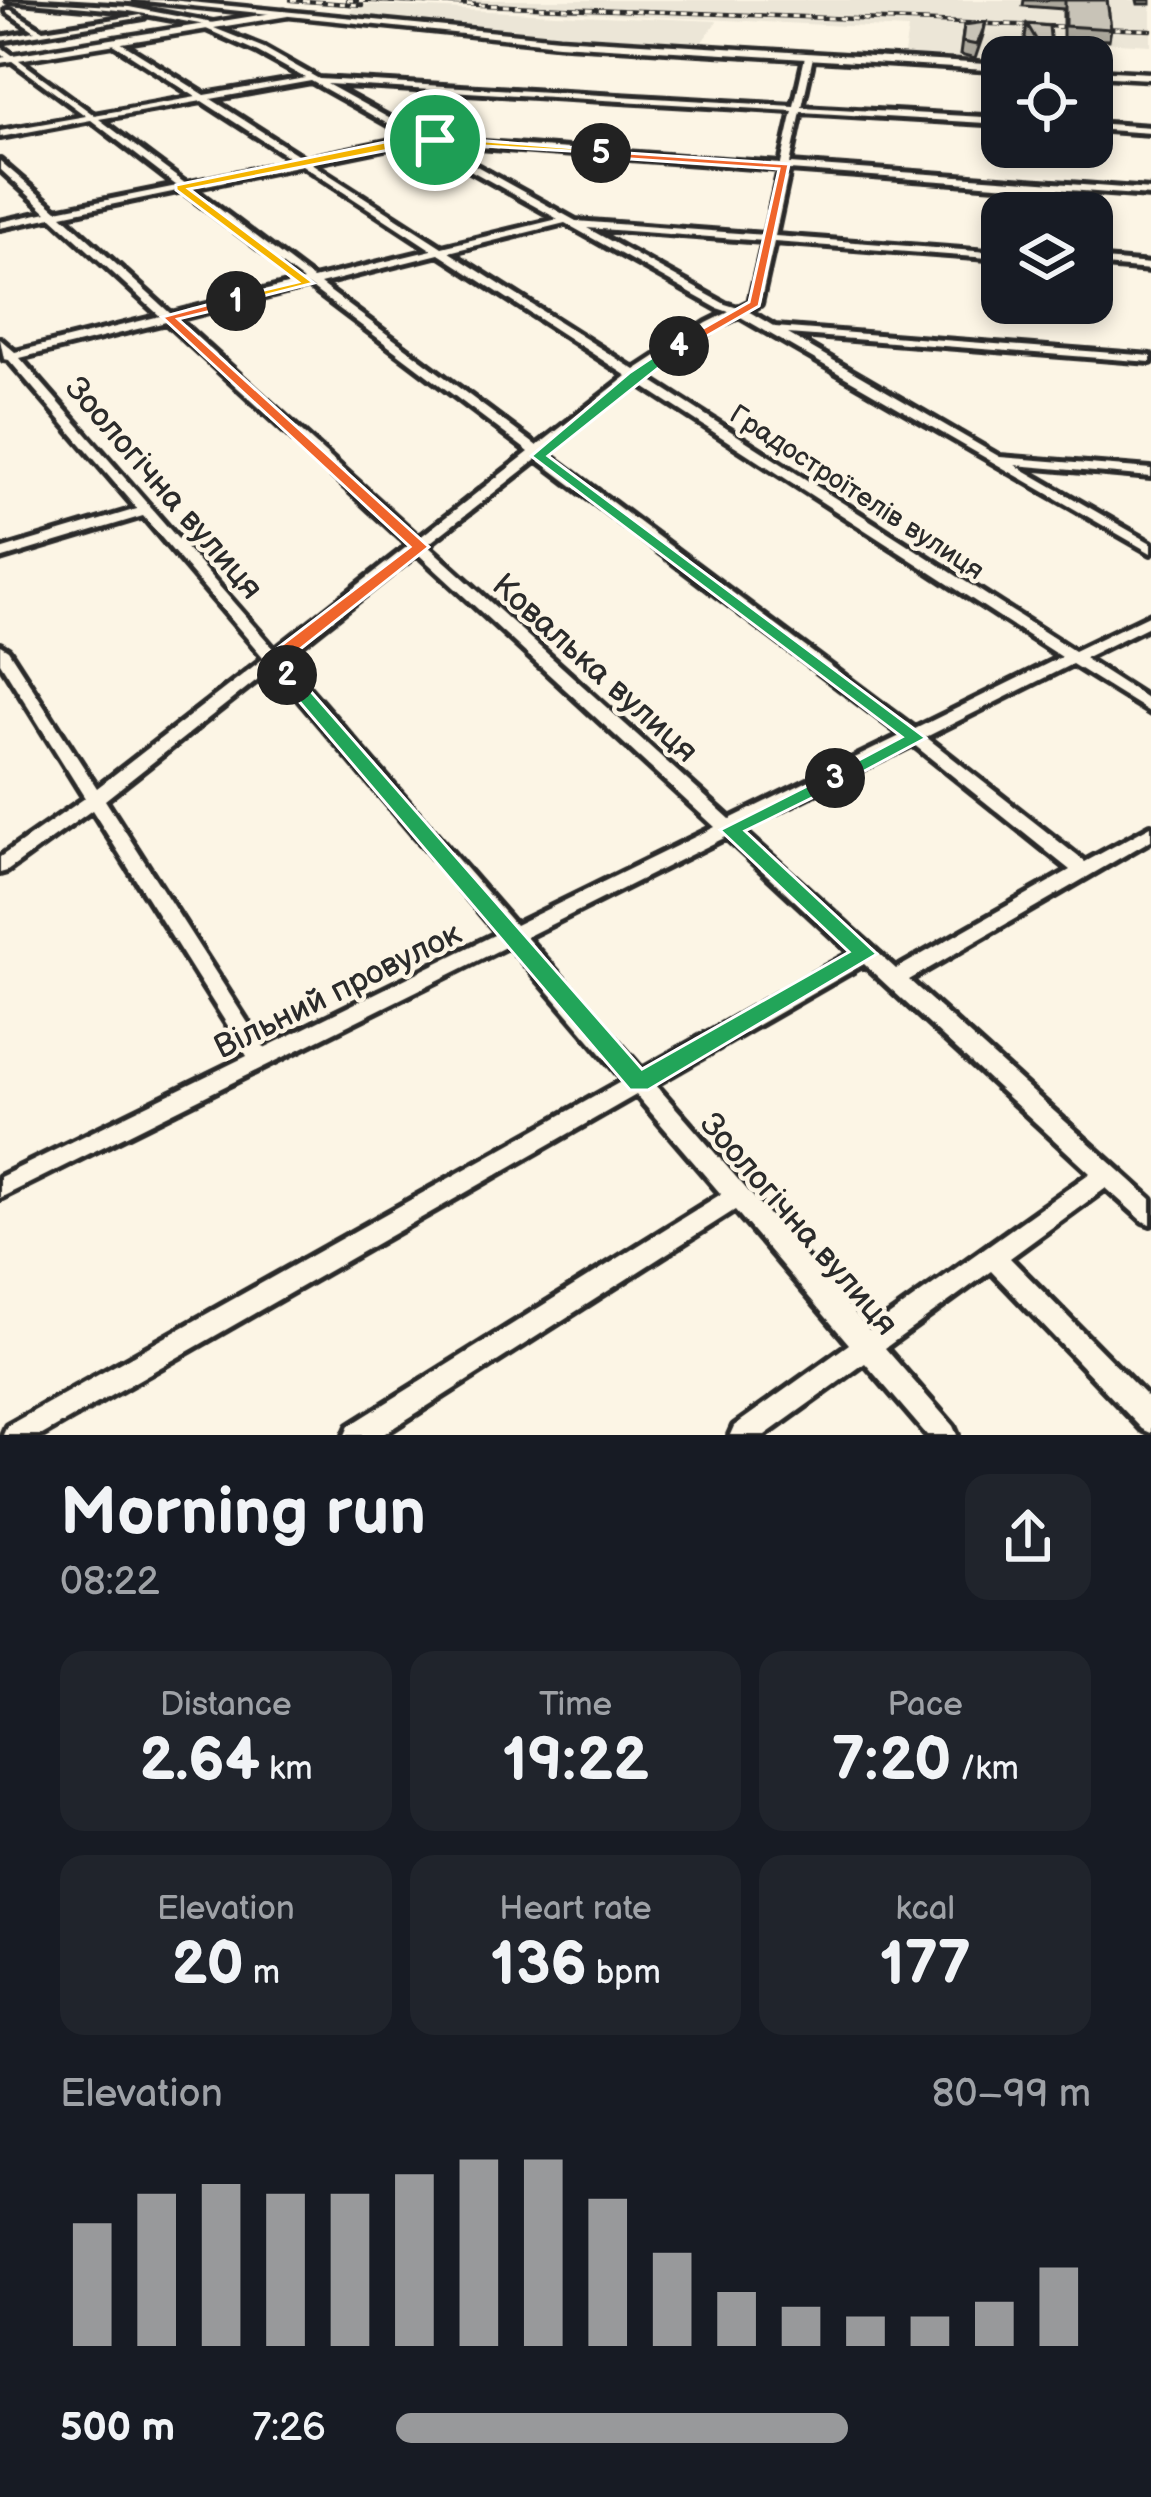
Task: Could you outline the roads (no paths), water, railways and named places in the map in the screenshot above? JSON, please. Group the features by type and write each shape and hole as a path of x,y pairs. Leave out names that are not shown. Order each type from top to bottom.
{"main road":[{"path":"140,0 559,41 981,67"},
{"path":"1113,74 1151,76"}],"street":[{"path":"11,0 52,4 87,26"},
{"path":"71,3 83,0"},
{"path":"4,11 71,3 163,14 211,26 722,306 741,312 1151,549"},
{"path":"4,11 42,33"},
{"path":"0,39 163,14"},
{"path":"4,55 285,14"},
{"name":"Градостроїтелiв вулиця","path":"115,41 1151,709"},
{"path":"4,55 916,738 1084,871"},
{"path":"800,108 796,105 809,57"},
{"path":"0,134 315,80 981,120"},
{"path":"0,866 95,799 538,456 634,376 711,325 755,304 800,108"},
{"path":"1113,127 1151,130"},
{"path":"0,225 423,140 1151,193"},
{"name":"Ковалька вулиця","path":"0,164 1151,1214"},
{"path":"4,352 570,222 981,255"},
{"path":"1113,263 1151,266"},
{"path":"763,328 1151,358"},
{"name":"Зоологічна вулиця","path":"4,352 944,1435"},
{"path":"994,459 1151,473"},
{"path":"0,555 146,511"},
{"name":"Вільний провулок","path":"0,1188 1151,619"},
{"path":"0,650 260,1059"},
{"path":"894,979 1151,832"},
{"path":"16,1435 866,954"},
{"path":"743,1435 1107,1174"},
{"path":"358,1435 736,1196"},
{"path":"992,1256 1151,1420"}],"railway":[{"path":"291,0 362,5"},
{"path":"347,0 1151,30"}]}
